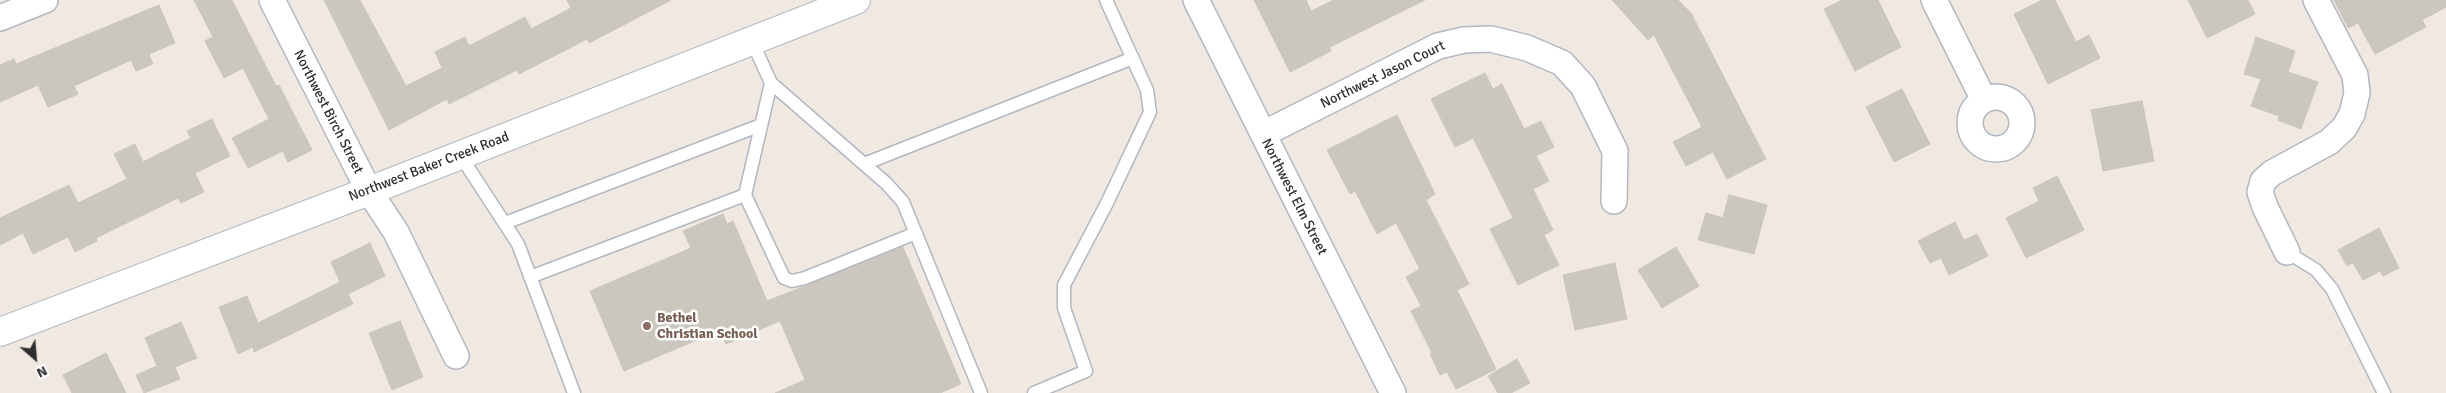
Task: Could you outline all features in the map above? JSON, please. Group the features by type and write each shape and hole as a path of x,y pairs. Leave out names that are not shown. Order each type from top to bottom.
{"main road":[{"name":"Northwest Baker Creek Road","path":"0,332 369,191 856,0"}],"street":[{"path":"0,18 45,0"},
{"name":"Northwest Birch Street","path":"272,0 369,191 396,232 456,356"},
{"name":"Northwest Elm Street","path":"1196,0 1393,393"},
{"path":"1934,0 1984,100"},
{"path":"2287,252 2264,207 2260,192 2263,181 2272,173 2329,142 2344,128 2352,114 2357,92 2355,75 2316,0"},
{"name":"Northwest Jason Court","path":"1263,134 1438,46 1464,40 1491,39 1527,48 1562,63 1583,86 1615,151 1614,201"}],"lane":[{"path":"1034,393 1086,371 1064,308 1064,285 1108,203 1150,112 1147,90 1106,0"},
{"path":"752,41 771,83 864,164 903,202 981,393"},
{"path":"864,164 1133,58"},
{"path":"771,83 745,195 784,278 792,281 805,278 916,233"},
{"path":"505,223 761,126"},
{"path":"460,155 518,244 574,393"},
{"path":"530,277 745,195"},
{"path":"2287,252 2316,270 2332,289 2384,393"}],"building":[{"path":"194,0 232,0 276,86 279,85 312,150 288,162 283,151 248,168 232,138 269,119 243,68 224,78 205,41 213,37"},
{"path":"324,0 360,0 406,86 442,68 435,52 465,37 469,46 525,17 531,29 571,8 567,0 671,0 589,43 587,39 519,74 517,70 449,104 447,99 389,130"},
{"path":"1254,0 1306,0 1311,11 1334,0 1425,0 1330,47 1331,51 1290,72"},
{"path":"1612,0 1678,0 1691,13 1766,159 1727,179 1713,152 1686,166 1673,142 1702,127 1654,35 1648,40"},
{"path":"1842,0 1878,0 1901,47 1855,71 1824,9"},
{"path":"2042,0 2055,0 2076,42 2089,35 2100,58 2048,84 2014,14"},
{"path":"2188,0 2248,0 2255,14 2207,38"},
{"path":"2334,0 2446,0 2446,7 2422,20 2426,27 2375,54 2358,23 2348,28"},
{"path":"159,5 175,43 149,54 153,64 136,71 131,60 74,86 78,94 48,107 38,85 0,102 0,65 14,59 16,64"},
{"path":"2256,37 2295,51 2288,72 2318,82 2301,129 2278,120 2279,116 2251,106 2261,79 2244,74"},
{"path":"1485,73 1493,89 1502,84 1524,129 1541,121 1554,147 1536,156 1549,181 1533,189 1553,230 1544,235 1559,265 1518,285 1490,229 1513,218 1473,138 1455,147 1431,99"},
{"path":"1902,89 1930,144 1894,162 1866,107"},
{"path":"2142,101 2154,161 2103,171 2091,110"},
{"path":"1397,115 1435,194 1426,200 1469,284 1457,290 1496,369 1456,389 1447,372 1440,375 1430,354 1432,353 1411,311 1421,306 1406,277 1420,269 1396,223 1377,234 1355,191 1350,194 1327,150"},
{"path":"212,119 230,156 195,173 204,192 181,203 178,198 96,238 97,241 75,252 68,237 33,254 23,233 0,245 0,218 69,185 78,203 127,179 114,154 135,144 143,162 191,138 187,131"},
{"path":"2057,176 2084,230 2026,258 2006,218 2039,201 2033,188"},
{"path":"1729,195 1767,205 1754,254 1698,240 1706,213 1723,218"},
{"path":"723,214 727,224 733,221 767,301 903,247 961,384 940,393 775,393 805,380 780,321 726,344 720,330 624,371 590,291 691,248 683,231"},
{"path":"1955,222 1964,240 1977,234 1988,256 1949,275 1941,258 1930,263 1918,241"},
{"path":"2379,228 2399,268 2383,276 2380,271 2363,280 2353,263 2347,266 2338,250"},
{"path":"370,243 385,276 348,294 353,304 254,352 253,347 238,354 219,307 247,296 258,323 340,282 331,262"},
{"path":"1676,247 1699,286 1662,308 1638,270"},
{"path":"1615,263 1627,319 1575,330 1563,275"},
{"path":"400,321 423,377 392,390 369,333"},
{"path":"181,322 197,358 175,367 180,379 144,393 136,375 157,366 145,338"},
{"path":"106,353 126,393 72,393 63,375"},
{"path":"1517,359 1530,383 1511,393 1498,393 1488,376"}],"place":[{"name":"Bethel Christian School","path":"647,326"}]}
